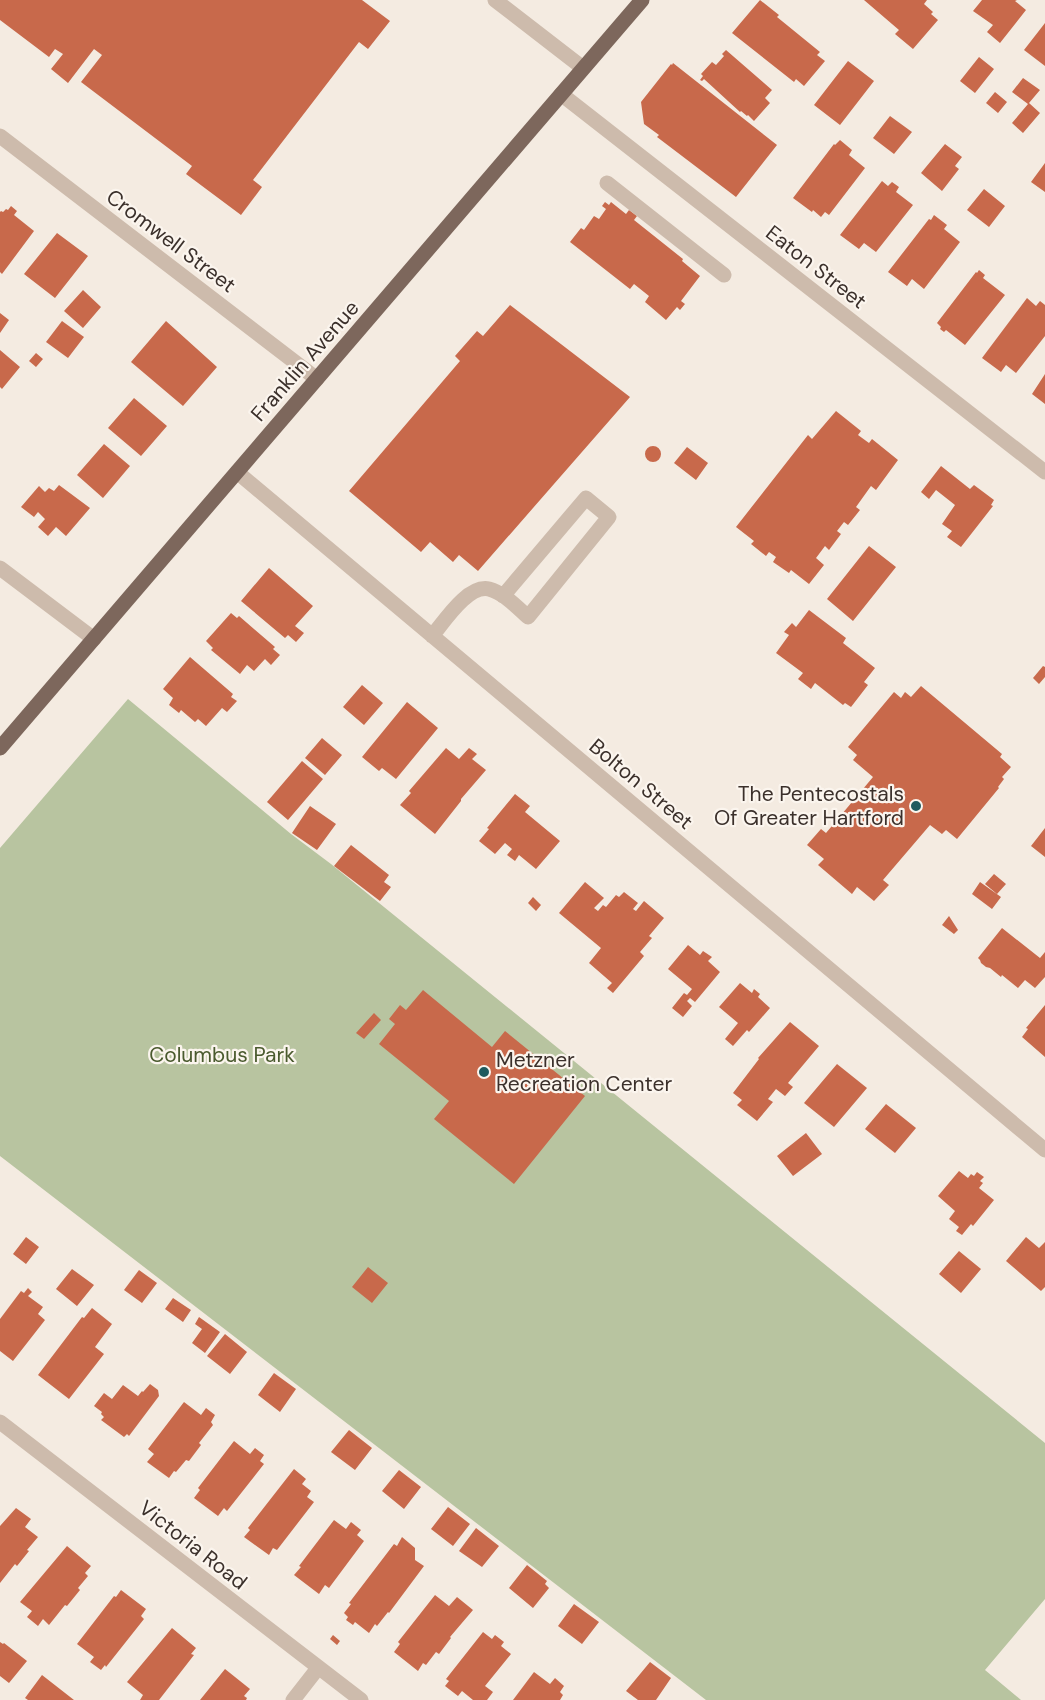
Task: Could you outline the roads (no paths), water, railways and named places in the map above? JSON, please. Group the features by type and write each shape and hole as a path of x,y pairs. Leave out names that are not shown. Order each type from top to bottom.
{"main road":[{"name":"Franklin Avenue","path":"0,748 642,0"}],"street":[{"path":"495,0 583,68"},
{"name":"Eaton Street","path":"561,94 1045,472"},
{"name":"Cromwell Street","path":"0,136 317,379"},
{"path":"607,183 724,275"},
{"name":"Bolton Street","path":"237,472 1045,1150"},
{"path":"432,636 461,602 478,590 488,589 503,596 528,617 609,518 586,498 503,596"},
{"path":"0,568 94,639"},
{"name":"Victoria Road","path":"0,1422 361,1700"},
{"path":"293,1700 318,1668"}],"place":[{"name":"The Pentecostals Of Greater Hartford","path":"916,806"},
{"name":"Metzner Recreation Center","path":"484,1072"}],"park label":[{"name":"Columbus Park","path":"222,1055"}]}
